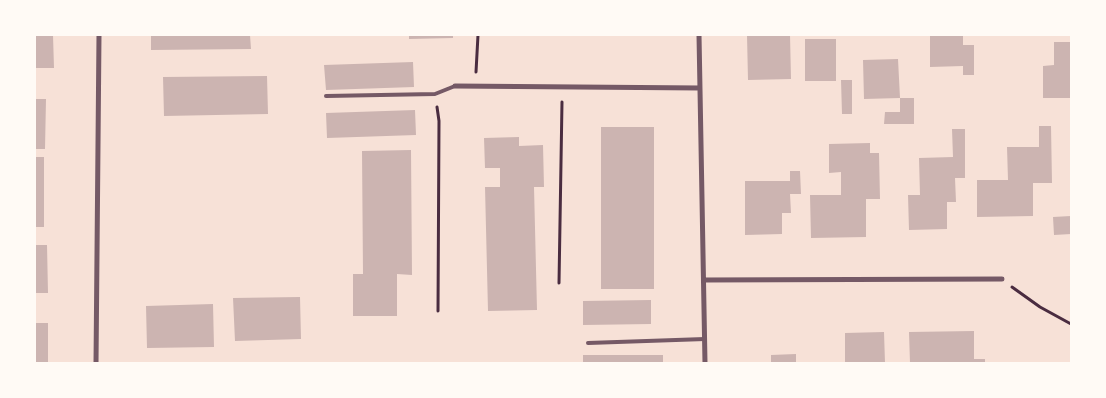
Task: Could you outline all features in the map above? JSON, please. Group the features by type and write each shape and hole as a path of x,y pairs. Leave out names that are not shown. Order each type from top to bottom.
{"street":[{"path":"96,363 99,35"},
{"path":"700,35 705,363"},
{"path":"455,86 700,88"},
{"path":"704,280 1002,279"}],"lane":[{"path":"326,96 435,94 455,86"},
{"path":"588,343 705,339"}],"path":[{"path":"475,86 478,35"},
{"path":"559,284 562,87"},
{"path":"435,94 439,121 438,311"},
{"path":"1002,279 1040,307 1071,324"}],"building":[{"path":"35,35 53,35 54,68 35,68"},
{"path":"151,35 250,35 251,49 151,50"},
{"path":"409,35 453,35 453,38 409,39"},
{"path":"747,35 790,35 791,79 748,80"},
{"path":"930,35 963,35 963,45 974,45 974,75 963,75 963,66 930,67"},
{"path":"805,39 836,39 836,81 805,81"},
{"path":"1054,42 1071,42 1071,98 1043,98 1043,66 1054,65"},
{"path":"898,59 900,98 864,99 863,60"},
{"path":"413,62 414,87 326,90 324,65"},
{"path":"267,76 268,114 164,116 163,77"},
{"path":"841,80 852,80 852,114 842,114"},
{"path":"900,98 914,98 914,124 884,124 885,112 900,112"},
{"path":"35,99 46,99 45,149 35,149"},
{"path":"415,110 416,135 327,138 326,113"},
{"path":"1039,126 1051,126 1052,183 1033,183 1033,216 977,217 977,180 1008,180 1007,147 1039,147"},
{"path":"601,127 654,127 654,289 601,289"},
{"path":"952,129 965,129 965,178 955,178 956,202 947,202 947,229 909,230 908,195 920,195 919,158 953,157"},
{"path":"519,137 519,146 543,145 544,187 534,187 537,310 488,311 485,187 500,187 500,168 485,168 484,138"},
{"path":"870,143 870,153 879,153 880,199 866,199 866,237 811,238 810,195 841,195 841,172 829,173 829,144"},
{"path":"411,150 412,275 397,274 397,316 353,316 353,274 363,274 362,151"},
{"path":"35,157 44,157 44,227 35,227"},
{"path":"790,171 800,171 801,194 790,194 791,213 782,213 782,234 745,235 745,181 790,181"},
{"path":"1071,216 1071,234 1054,235 1053,217"},
{"path":"35,245 47,245 48,293 35,293"},
{"path":"300,297 301,339 235,341 233,298"},
{"path":"651,300 651,324 583,325 583,301"},
{"path":"213,304 214,347 147,348 146,306"},
{"path":"35,323 48,323 48,363 35,363"},
{"path":"974,331 974,359 985,359 985,363 910,363 909,332"},
{"path":"884,332 885,363 845,363 845,333"},
{"path":"796,354 796,363 771,363 771,355"},
{"path":"583,355 663,355 663,363 583,363"}]}
